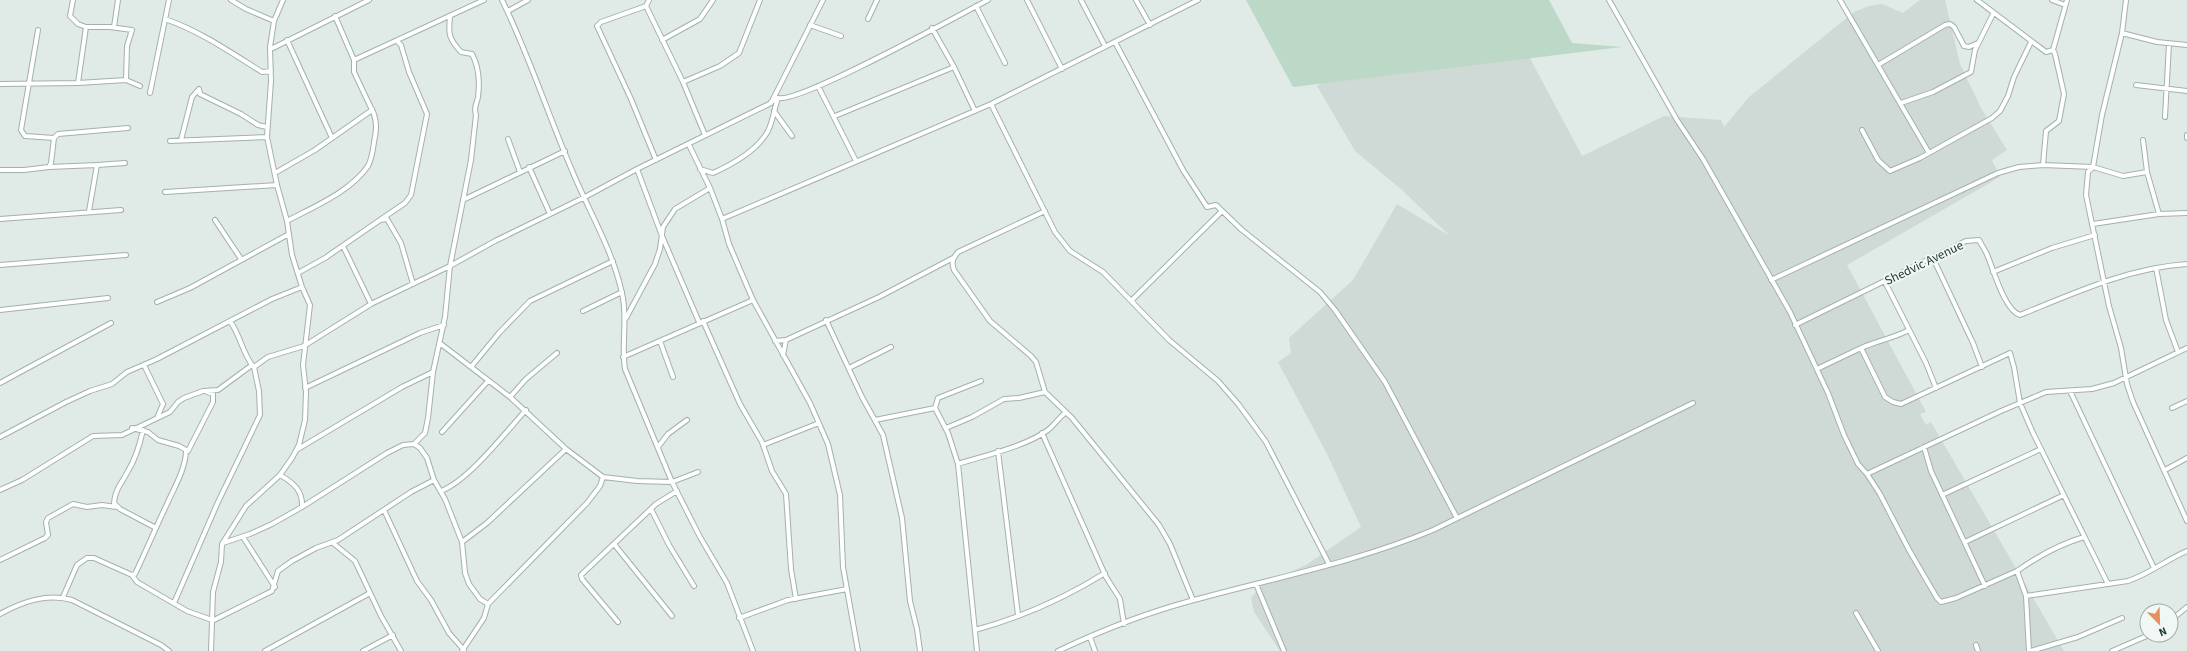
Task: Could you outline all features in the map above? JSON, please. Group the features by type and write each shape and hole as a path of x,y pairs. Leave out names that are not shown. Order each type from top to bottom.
{"street":[{"path":"73,0 70,16 78,24 86,27 114,27 132,30 127,46 126,80"},
{"path":"114,27 118,0"},
{"path":"150,92 169,0"},
{"path":"231,0 246,9 274,21"},
{"path":"211,651 213,592 221,562 222,544 246,506 280,475 297,450 305,420 303,365 304,346 311,310 298,273 267,137 271,71 270,47 274,21 283,0"},
{"path":"270,47 273,48 369,0"},
{"path":"354,60 484,0"},
{"path":"502,0 508,11 570,166 613,261 622,292 625,310 623,357 625,368 672,482 700,537 727,583 739,618 753,651"},
{"path":"508,11 527,0"},
{"path":"649,0 646,6 601,22 597,26 632,99 656,160"},
{"path":"662,40 700,19 713,0"},
{"path":"683,82 720,66 739,53 760,0"},
{"path":"770,103 823,0"},
{"path":"868,19 878,0"},
{"path":"213,394 268,357 304,346 371,304 450,266 637,169 689,145 705,135 778,98 783,99 793,97 866,64 932,28 988,0"},
{"path":"1027,0 1062,69"},
{"path":"1081,0 1105,46"},
{"path":"1136,0 1150,25"},
{"path":"722,219 991,104 1198,0"},
{"path":"1609,0 1677,120 1703,159 1736,215 1817,369 1844,435 1858,464 1867,474 1880,494 1922,573 1941,602 1985,586 2017,571 2029,562 2071,541 2084,537"},
{"path":"1840,0 1929,153"},
{"path":"1977,0 1993,14 2046,52 2053,50"},
{"path":"2052,0 2065,5"},
{"path":"2043,166 2046,131 2059,121 2064,94 2053,50 2067,0"},
{"path":"2126,0 2122,33 2102,115 2093,167 2088,172 2086,195 2109,306 2121,348 2126,378 2133,402 2187,521"},
{"path":"646,6 683,82 705,135"},
{"path":"976,6 1005,63"},
{"path":"1901,103 1933,92 1971,72 1978,44 1993,14"},
{"path":"287,221 352,183 368,166 377,120 354,72 354,60 335,16"},
{"path":"414,444 425,433 433,372 441,344 444,325 450,266 471,160 476,115 474,111 478,97 479,66 472,54 460,52 454,45 448,34 450,17"},
{"path":"165,18 185,26 209,39 262,72 271,71"},
{"path":"1878,65 1945,24 1950,24 1954,27 1964,46 1969,47 1978,44"},
{"path":"810,25 841,36"},
{"path":"78,83 86,27"},
{"path":"932,28 954,67 975,111"},
{"path":"38,30 22,134 24,136 54,138"},
{"path":"2122,33 2169,44 2187,45"},
{"path":"287,40 332,138"},
{"path":"298,273 343,246 405,203 411,195 427,114 409,72 401,45 397,41"},
{"path":"1115,42 1183,170 1207,207 1216,205 1242,230 1320,292 1335,310 1385,382 1457,518"},
{"path":"1862,130 1878,160 1890,171 1929,153 1982,125 2000,111 2032,42"},
{"path":"2165,117 2169,44"},
{"path":"835,116 954,67"},
{"path":"0,84 78,83 126,80 140,86"},
{"path":"2136,85 2187,91"},
{"path":"818,86 835,116 856,161"},
{"path":"181,140 192,97 199,89 200,94 241,114 258,125 267,127"},
{"path":"700,169 713,173 745,155 759,144 768,131 778,98"},
{"path":"991,104 1055,232 1070,251 1103,272 1169,340 1218,381 1253,422 1266,442 1329,564"},
{"path":"275,174 296,163 372,110 370,106"},
{"path":"773,111 792,136"},
{"path":"49,167 52,163 54,138 58,134 128,128"},
{"path":"170,141 267,137"},
{"path":"508,139 520,172"},
{"path":"2143,140 2147,172 2159,214"},
{"path":"689,145 710,188 722,219 729,244 753,300 819,423 828,444 838,483 843,567 858,651"},
{"path":"464,200 529,167 565,151"},
{"path":"0,170 30,170 49,167 125,163"},
{"path":"88,212 98,165"},
{"path":"1771,280 1998,173 2019,167 2043,166 2093,167 2117,175 2147,172"},
{"path":"529,167 550,214"},
{"path":"637,169 662,236 740,404 763,444 772,471 786,494 791,569 796,600"},
{"path":"165,192 277,185"},
{"path":"625,320 650,276 662,236 662,227 675,209 710,188"},
{"path":"0,219 121,210"},
{"path":"1045,211 958,252 952,264 954,270 990,321 1004,331 1036,362 1045,392 1065,413 1158,525 1170,544 1193,600"},
{"path":"1131,301 1222,211"},
{"path":"2093,224 2159,214 2187,214"},
{"path":"380,220 387,219 389,221 401,243 413,284"},
{"path":"215,220 241,259"},
{"path":"157,302 190,288 289,234"},
{"path":"1993,272 2052,248 2095,235"},
{"name":"Shedvic Avenue","path":"1795,325 1966,241 1979,240 2010,307 2014,313 2020,315 2089,286 2105,282"},
{"path":"343,246 371,304"},
{"path":"0,265 126,255"},
{"path":"775,341 786,340 879,296 954,258"},
{"path":"1933,258 1973,343 1982,367"},
{"path":"472,367 499,333 530,301 613,261"},
{"path":"2105,282 2156,268 2187,264"},
{"path":"2156,268 2166,320 2178,352"},
{"path":"1885,282 1926,363 1936,388"},
{"path":"0,437 66,402 90,391 112,384 127,372 144,365 272,299 302,287"},
{"path":"583,311 622,292"},
{"path":"0,310 108,298"},
{"path":"623,357 701,321 753,300"},
{"path":"625,310 633,305"},
{"path":"826,320 848,368 883,436 899,501 910,601 917,628 920,651"},
{"path":"174,603 218,502 260,416 259,391 253,366 245,353 240,336 230,321"},
{"path":"0,383 112,324"},
{"path":"305,388 420,333 444,325"},
{"path":"1817,369 1876,341 1894,338 1909,330"},
{"path":"783,355 786,340"},
{"path":"660,341 674,377"},
{"path":"441,344 526,410 566,449 603,477 637,481 672,482 698,472"},
{"path":"848,368 891,347"},
{"path":"1861,348 1885,397 1893,402 1901,404 2010,353 2020,403 2108,584"},
{"path":"1867,474 2046,392 2092,389 2126,378 2187,348"},
{"path":"510,397 526,379 557,353"},
{"path":"144,365 163,404 157,418"},
{"path":"297,450 402,387 433,372"},
{"path":"442,432 488,381"},
{"path":"977,651 958,464 946,428 935,408 938,398 948,392 981,381"},
{"path":"0,490 22,480 93,436 122,435 132,428 170,412 178,402 184,398 203,391 218,390"},
{"path":"203,391 213,394"},
{"path":"2070,391 2154,568"},
{"path":"946,428 972,417 1004,399 1019,398 1045,392"},
{"path":"132,575 135,574 178,479 185,460 186,452 188,451 208,415 213,402 213,394"},
{"path":"2172,408 2187,402"},
{"path":"1058,651 1124,624 1193,600 1394,547 1457,518 1693,403"},
{"path":"875,420 935,408"},
{"path":"441,491 451,487 465,474 526,410"},
{"path":"958,464 998,452 1042,433 1065,413"},
{"path":"658,447 668,434 687,420"},
{"path":"763,444 819,423"},
{"path":"132,428 143,430 158,440 188,451"},
{"path":"143,430 140,447 115,496 114,503 118,507 156,528"},
{"path":"1042,433 1105,573 1120,599 1124,624"},
{"path":"222,544 244,537 302,507 387,453 403,445 414,444 420,448 427,458 434,480 441,491 462,542 465,573 469,584 480,599 488,604"},
{"path":"1924,447 1931,471 1985,586"},
{"path":"462,542 487,524 566,449"},
{"path":"1942,495 2042,449"},
{"path":"998,452 1018,615"},
{"path":"2165,470 2187,458"},
{"path":"280,475 292,482 297,488 303,497 302,507"},
{"path":"384,510 417,581 431,600 449,633 463,650 484,618 488,604 587,503 600,486 603,477"},
{"path":"62,597 76,565 87,558 94,558 132,575 138,582 174,603 212,620 267,595 275,587 275,577 278,571 316,548 333,543 411,492 434,480"},
{"path":"618,622 582,579 581,575 651,508 677,491"},
{"path":"1965,542 2064,495"},
{"path":"0,560 45,538 48,535 46,522 48,518 73,504 87,507 102,505 118,507"},
{"path":"651,508 668,545 694,586"},
{"path":"244,537 275,587"},
{"path":"333,543 355,561 370,593 402,651"},
{"path":"614,544 672,616"},
{"path":"2026,596 2108,584 2142,577 2154,568 2187,552"},
{"path":"2017,571 2026,596 2030,651 2078,637 2122,618"},
{"path":"974,630 1018,615 1068,594 1105,573"},
{"path":"1256,584 1284,651"},
{"path":"739,618 782,602 847,589"},
{"path":"265,651 370,593"},
{"path":"0,614 33,600 62,597 72,600 162,645 169,651"},
{"path":"2179,614 2187,607"},
{"path":"1856,614 1878,651"},
{"path":"363,651 393,635"},
{"path":"1090,637 1095,651"},
{"path":"2112,651 2139,639"},
{"path":"1976,645 1978,651"}],"shaded area":[{"path":"1485,0 1499,0 1582,156 1664,116 1721,120 1724,127 1749,97 1854,12 1869,6 1882,4 1903,13 1920,0 1945,0 1960,64 1981,108 2007,150 1992,160 2000,177 1847,265 1926,412 1920,414 1926,425 1931,422 2064,651 1280,651 1254,612 1251,598 1266,579 1286,574 1306,565 1361,527 1327,454 1278,362 1291,353 1289,338 1353,280 1397,204 1450,236 1402,190 1355,151 1317,86"}],"green space":[{"path":"1246,0 1549,0 1572,43 1622,47 1293,87"}]}
